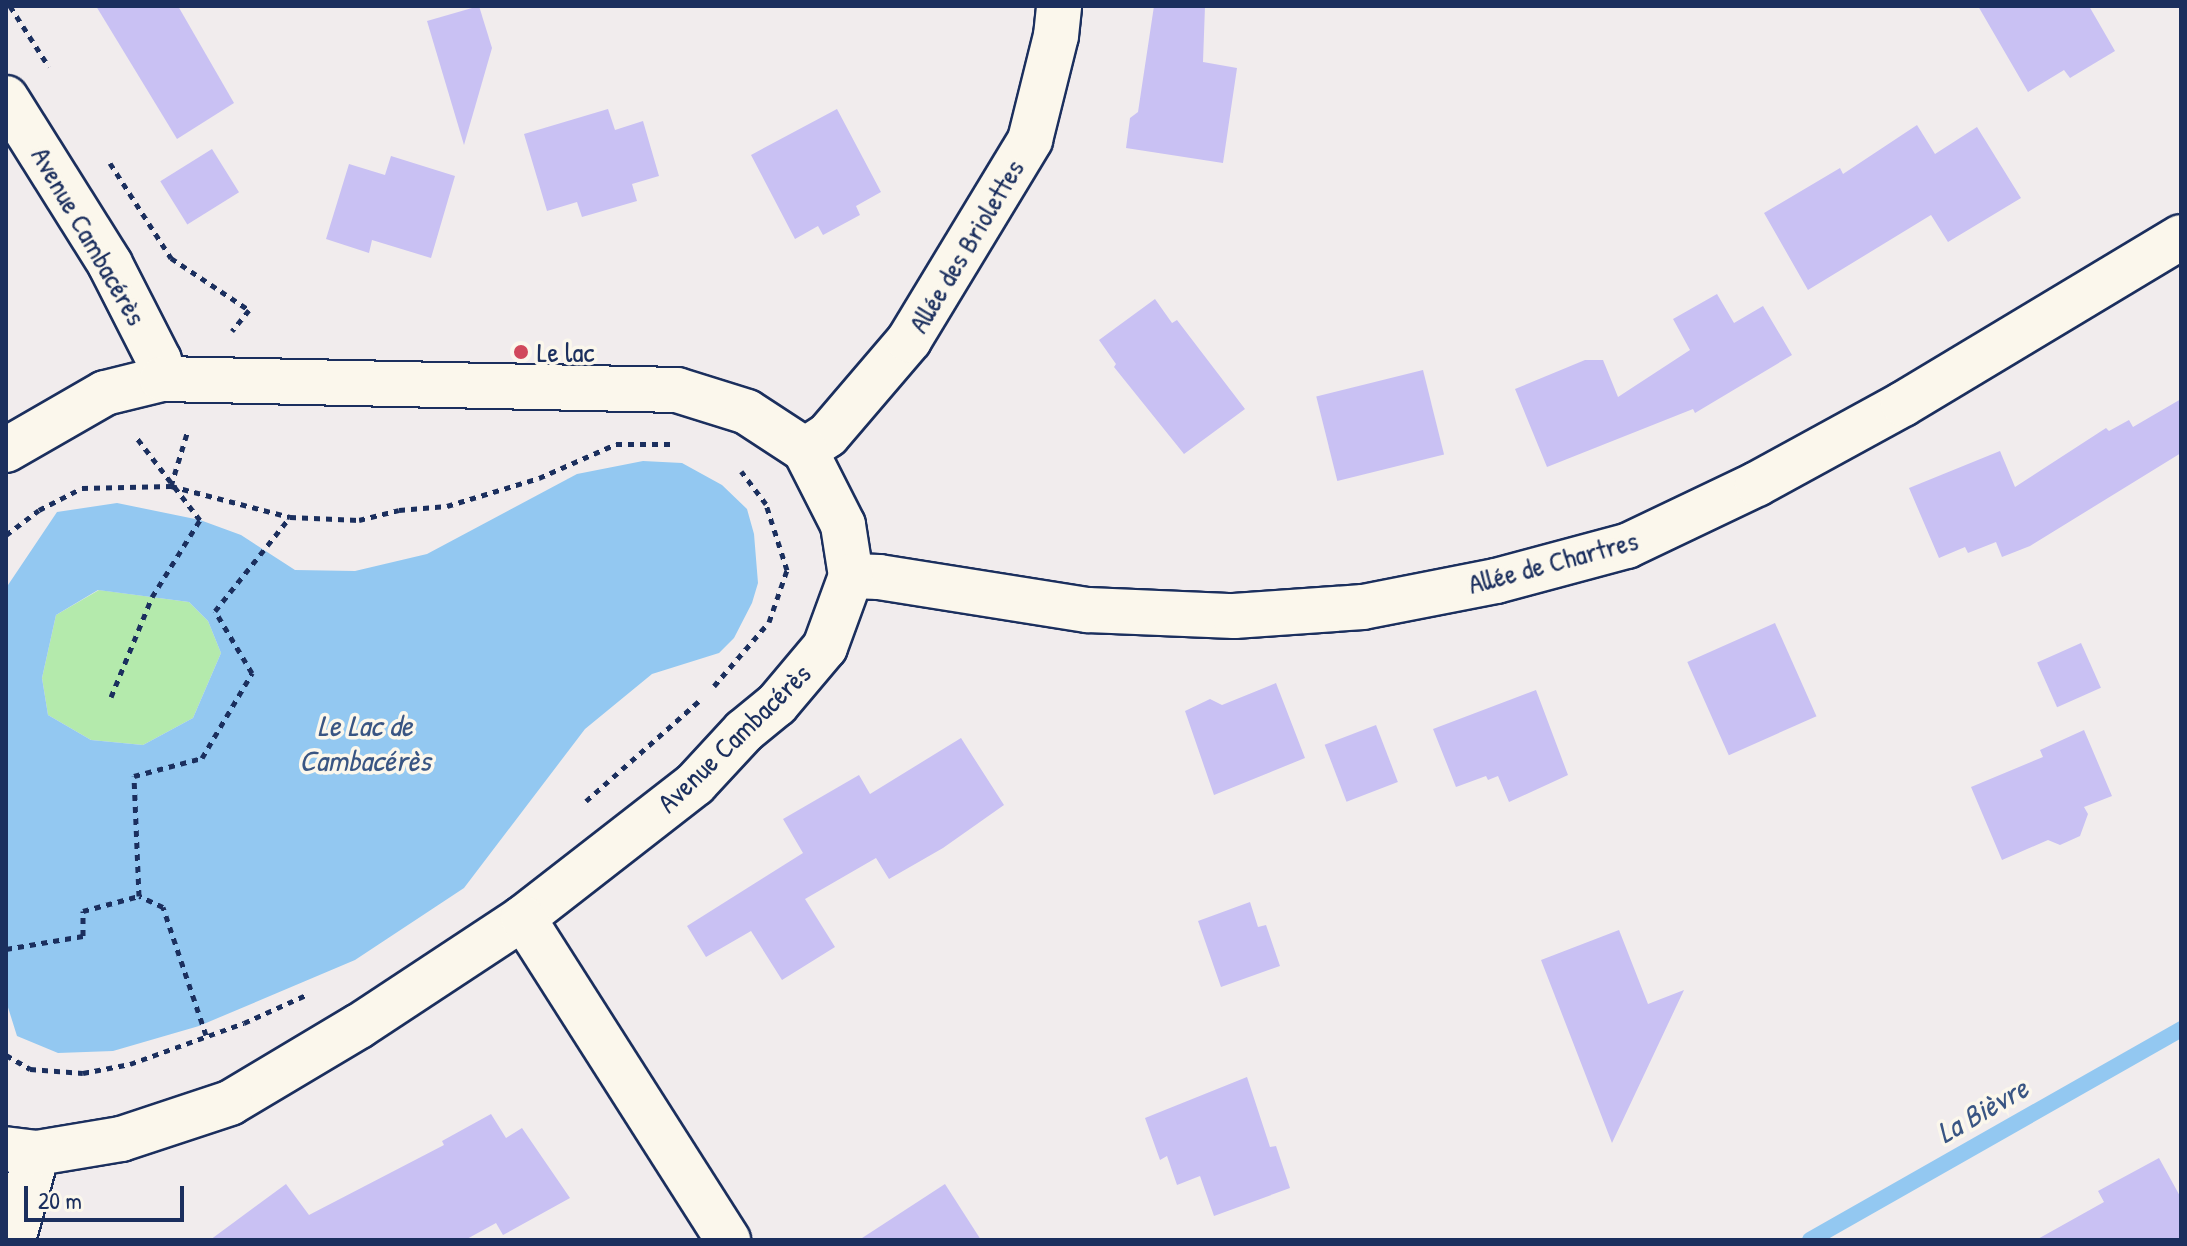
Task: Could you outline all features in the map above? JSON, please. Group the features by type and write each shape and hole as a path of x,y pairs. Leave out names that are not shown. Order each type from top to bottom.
{"street":[{"name":"Allée des Briolettes","path":"805,450 828,435 909,340 1030,140 1056,36 1059,6"},
{"name":"Avenue Cambacérès","path":"6,98 110,264 159,360 162,379"},
{"name":"Allée de Chartres","path":"851,576 879,577 1088,610 1234,616 1363,607 1496,581 1627,546 1757,484 1903,404 2181,237"},
{"name":"Avenue Cambacérès","path":"6,450 105,393 162,379 677,390 747,412 805,450 843,525 851,576 825,647 777,704 744,731 695,784 523,918 359,1026 230,1103 121,1139 22,1151"},
{"path":"523,918 728,1240"},
{"path":"13,1240 22,1151"}],"path":[{"path":"105,393 171,486 200,520 152,597 111,697"},
{"path":"171,486 190,421"},
{"path":"6,535 39,510 82,488 171,486 290,517 359,520 399,510 447,506 539,478 616,444 677,444"},
{"path":"577,809 706,695 747,652 769,622 787,570 766,504 735,463"},
{"path":"139,896 134,776 202,758 252,673 215,611 290,517"},
{"path":"6,949 83,936 83,911 139,896 163,907 206,1035"},
{"path":"6,1055 30,1069 83,1073 130,1064 309,994"}],"green space":[{"path":"99,590 189,602 208,621 221,653 193,718 143,745 91,740 48,715 42,678 56,615"}],"water":[{"name":"Le Lac de Cambacérès","path":"643,461 682,463 722,485 747,509 754,534 758,583 752,603 734,638 719,653 652,674 585,729 464,888 355,960 199,1026 113,1051 58,1053 17,1036 6,1001 6,588 57,512 117,503 200,520 241,535 295,570 355,571 427,554 577,474","holes":["98,590 189,602 208,621 221,653 193,718 143,745 91,740 48,715 42,678 56,615"]}],"building":[{"path":"96,6 178,6 234,103 177,139"},
{"path":"479,6 492,48 464,145 427,21"},
{"path":"1154,6 1205,6 1203,62 1237,68 1223,163 1126,148 1130,118 1138,112"},
{"path":"1978,6 2089,6 2115,51 2070,78 2064,70 2028,92"},
{"path":"608,109 615,130 643,121 659,176 632,184 637,201 582,217 577,202 547,211 524,134"},
{"path":"837,109 881,192 856,206 860,215 823,235 818,226 795,239 751,155"},
{"path":"1917,125 1935,154 1977,127 2021,198 1948,242 1931,215 1808,290 1764,213 1840,168 1843,174"},
{"path":"212,149 239,192 187,225 160,181"},
{"path":"391,156 455,176 431,258 372,240 369,253 326,239 349,164 385,175"},
{"path":"1717,294 1734,323 1763,306 1792,355 1695,413 1693,409 1547,467 1515,389 1585,360 1603,360 1618,397 1690,350 1673,319"},
{"path":"1155,299 1172,323 1177,320 1245,409 1184,454 1114,367 1116,364 1099,340"},
{"path":"1423,370 1444,454 1337,481 1316,397"},
{"path":"2181,399 2181,453 2030,546 2002,557 1996,542 1968,553 1965,547 1939,558 1909,488 2000,451 2015,487 2106,428 2109,431 2129,420 2133,427"},
{"path":"1775,623 1816,716 1729,755 1687,662"},
{"path":"2081,643 2101,688 2057,707 2037,663"},
{"path":"1276,683 1305,758 1214,795 1185,711 1210,699 1222,705"},
{"path":"1536,690 1568,775 1509,802 1498,776 1488,780 1486,776 1456,787 1433,729"},
{"path":"1376,725 1398,782 1347,802 1325,745"},
{"path":"2084,730 2112,796 2084,807 2088,814 2080,836 2060,845 2048,840 2002,860 1971,787 2043,757 2040,750"},
{"path":"961,738 1004,805 943,848 889,879 876,858 805,899 835,947 782,980 751,931 706,957 687,926 803,853 783,819 859,775 870,794"},
{"path":"1250,902 1258,927 1266,925 1280,966 1221,987 1198,921"},
{"path":"1619,930 1648,1004 1684,990 1612,1143 1541,960"},
{"path":"1247,1077 1270,1147 1276,1146 1290,1188 1214,1216 1200,1176 1177,1185 1167,1156 1160,1160 1145,1118"},
{"path":"491,1114 506,1138 522,1128 570,1198 503,1235 496,1223 465,1240 210,1240 286,1184 309,1215 444,1145 442,1141"},
{"path":"2159,1158 2181,1198 2181,1240 2036,1240 2104,1202 2098,1191"},
{"path":"945,1184 981,1240 859,1240"}],"waterway":[{"name":"La Bièvre","path":"1810,1240 2181,1029"}],"place":[{"name":"Le lac","path":"521,352"}]}
